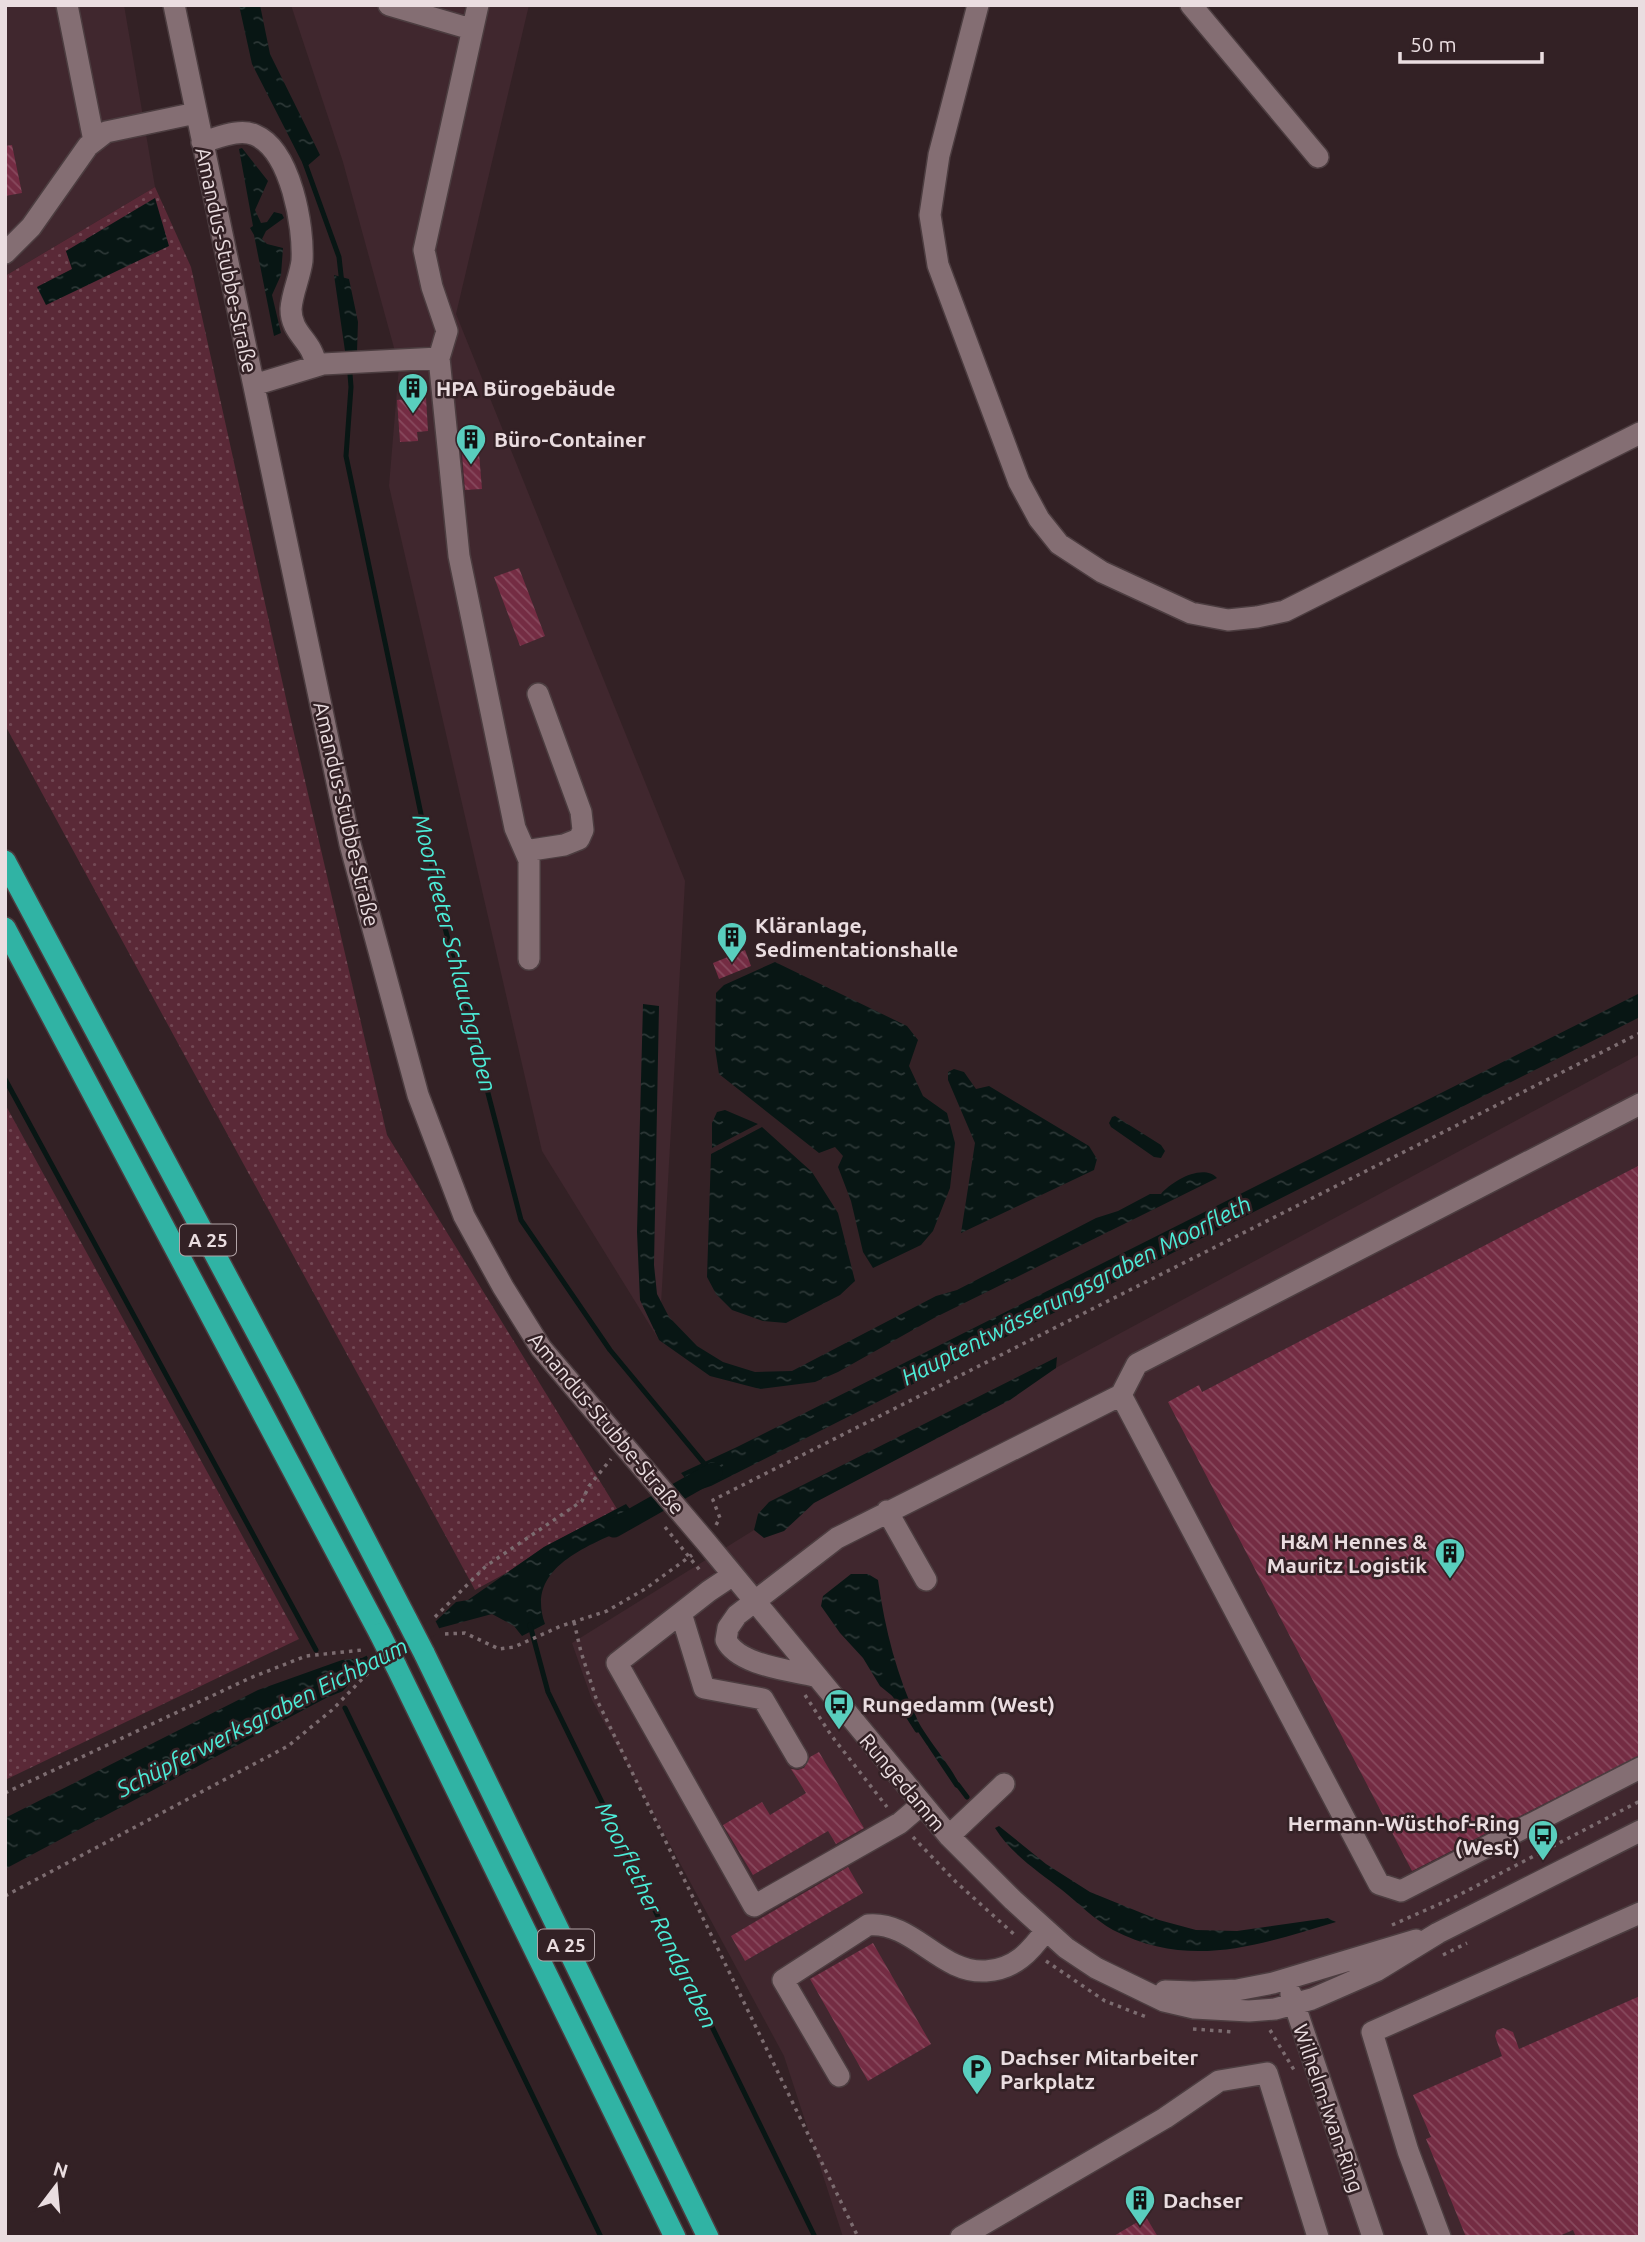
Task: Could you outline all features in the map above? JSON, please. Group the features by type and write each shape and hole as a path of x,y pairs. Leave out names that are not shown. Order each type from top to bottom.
{"highway":[{"name":"A 25","path":"5,861 288,1391 424,1653 708,2237"},
{"name":"A 25","path":"5,928 380,1634 675,2237"}],"street":[{"path":"67,5 94,141"},
{"name":"Amandus-Stubbe-Straße","path":"174,5 350,844 418,1095 464,1216 541,1348 706,1542"},
{"path":"389,5 471,29"},
{"path":"478,5 424,250 432,287 447,331 439,358 459,556 515,828 529,860 529,959"},
{"path":"978,5 939,156 930,215 938,265 1019,482 1039,519 1059,544 1102,572 1191,613 1228,620 1285,611 1640,433"},
{"path":"1191,5 1318,157"},
{"path":"5,253 31,227 88,146 106,132 196,113"},
{"path":"202,142 240,132 254,134 266,142 278,156 286,173 300,230 302,262 291,308 293,321 298,333 323,365"},
{"path":"254,385 323,365 439,358"},
{"path":"525,851 564,845 579,839 583,830 581,813 538,694"},
{"path":"814,1675 750,1660 734,1651 727,1644 726,1637 730,1623 737,1615 837,1538 1122,1395 1137,1364 1640,1104"},
{"path":"1122,1395 1379,1884 1401,1891 1640,1768"},
{"path":"887,1511 926,1580"},
{"name":"Rungedamm","path":"706,1542 949,1836 1046,1930 1080,1958 1164,2001 1194,2008 1297,2014 1396,1961 1438,1933 1640,1830"},
{"path":"733,1575 617,1663 754,1906 900,1823 921,1805"},
{"path":"681,1613 704,1688 763,1699 797,1757"},
{"path":"949,1836 1004,1784"},
{"path":"1440,2237 1408,2151 1371,2032 1640,1913"},
{"path":"839,2076 783,1980 868,1925 883,1924 898,1929 948,1962 973,1972 996,1970 1017,1962 1032,1949 1046,1930"},
{"name":"Rungedamm","path":"1133,1985 1166,1991 1237,1990 1438,1933"},
{"name":"Wilhelm-Iwan-Ring","path":"1286,1978 1373,2237"},
{"path":"961,2237 1165,2118 1219,2081 1267,2073 1318,2237"}],"path":[{"path":"444,1634 465,1633 499,1649 514,1647 561,1626 607,1611 689,1557 706,1542 720,1518 713,1500 1640,1034"},
{"path":"435,1617 486,1566 582,1501 589,1486 609,1460 629,1452"},
{"path":"661,1523 714,1588"},
{"path":"574,1622 596,1698 858,2237"},
{"path":"5,1793 250,1678 306,1656 362,1650"},
{"path":"787,1669 831,1735 900,1823 956,1882 1060,1971 1105,2001 1159,2021"},
{"path":"5,1896 288,1746 332,1710 370,1671"},
{"path":"1388,1926 1454,1898 1640,1801"},
{"path":"1438,1958 1472,1940"},
{"path":"1258,2031 1297,2014"},
{"path":"1191,2029 1245,2032"}],"shaded area":[{"path":"5,5 124,5 155,187 5,276"},
{"path":"291,5 529,5 456,314 685,881 659,1340 542,1151 389,486 399,366 343,162"},
{"path":"155,187 191,267 287,703 387,1135 617,1509 544,1547 508,1572 475,1590 5,725 5,276","holes":["168,246 37,287 73,269 66,251"]},
{"path":"1640,1054 1640,2237 843,2237 784,2056 592,1700 572,1643 754,1530"},
{"path":"5,1104 299,1639 5,1780"}],"water":[{"path":"239,5 260,5 270,54 320,155 305,168 252,64"},
{"path":"242,148 268,181 255,210 261,223 267,222 274,212 282,214 284,218 266,231 262,239 267,244 283,248 281,275 272,295 281,333 274,336 254,235 250,228 253,226 239,149"},
{"path":"155,198 169,246 46,305 37,287 72,269 66,251"},
{"path":"334,275 349,279 358,322 357,352 345,351"},
{"path":"775,962 907,1026 918,1040 909,1066 923,1096 947,1113 955,1143 950,1188 933,1231 921,1245 873,1268 863,1252 851,1201 838,1167 843,1156 835,1147 819,1153 719,1074 715,1048 716,993 724,985"},
{"path":"1640,993 1640,1017 711,1486 696,1491 681,1473 737,1447"},
{"path":"643,1004 659,1006 654,1265 657,1294 669,1317 697,1346 723,1362 755,1372 792,1371 936,1296 957,1290 1096,1218 1118,1211 1150,1194 1161,1194 1172,1184 1188,1176 1204,1172 1217,1178 934,1318 815,1382 760,1389 710,1376 659,1340 640,1300 637,1232"},
{"path":"954,1069 964,1072 976,1089 989,1086 1089,1146 1097,1159 1094,1170 961,1233 975,1143 948,1080 948,1072"},
{"path":"725,1110 758,1124 712,1148 712,1123 717,1112"},
{"path":"1115,1116 1161,1145 1165,1151 1161,1158 1154,1157 1111,1127 1109,1123"},
{"path":"762,1127 812,1172 838,1213 855,1281 840,1295 786,1323 763,1321 732,1310 716,1294 707,1277 711,1154"},
{"path":"1057,1357 1056,1368 1010,1400 814,1503 784,1531 764,1538 754,1530 758,1514 769,1502"},
{"name":"Schüpferwerksgraben Eichbaum","path":"626,1504 640,1522 586,1547 554,1570 545,1585 541,1603 545,1624 522,1636 514,1626 492,1614 440,1628 364,1667 343,1691 5,1869 5,1818 258,1690 342,1660 362,1658 436,1621 456,1602 468,1600 544,1547"},
{"path":"851,1574 868,1574 878,1580 884,1617 904,1687 918,1721 955,1776 961,1790 955,1787 896,1699 880,1686 863,1658 840,1633 821,1606 823,1596"},
{"path":"999,1826 1046,1864 1090,1892 1159,1920 1196,1930 1237,1931 1328,1918 1336,1922 1280,1939 1224,1950 1170,1949 1142,1942 1106,1926 1026,1862 995,1828"}],"pier":[{"path":"434,1618 441,1632 372,1667 365,1652"}],"building":[{"path":"12,145 22,193 5,196 5,146"},
{"name":"HPA Bürogebäude","path":"426,397 428,431 417,432 418,441 400,442 397,400"},
{"name":"Büro-Container","path":"478,441 482,489 465,490 461,442"},
{"path":"519,568 545,636 520,646 494,577"},
{"name":"Kläranlage, Sedimentationshalle","path":"745,950 751,966 719,979 713,963"},
{"name":"H&M Hennes & Mauritz Logistik","path":"1640,1165 1640,1755 1412,1871 1168,1402 1199,1385 1202,1392"},
{"path":"819,1752 864,1828 836,1844 828,1831 753,1875 723,1825 762,1802 770,1815 806,1793 791,1769 804,1768 810,1757"},
{"path":"848,1867 863,1893 745,1961 731,1936"},
{"path":"873,1943 931,2044 868,2081 810,1979"},
{"path":"1640,1996 1640,2237 1576,2237 1573,2230 1557,2237 1466,2237 1426,2139 1431,2137 1413,2095 1502,2056 1495,2036 1497,2030 1503,2028 1513,2032 1519,2049"},
{"name":"Dachser","path":"1146,2217 1158,2237 1112,2237"}],"waterway":[{"name":"Moorfleeter Schlauchgraben","path":"305,163 339,257 342,284"},
{"name":"Moorfleeter Schlauchgraben","path":"350,374 346,456 444,924 521,1220 610,1350 707,1467"},
{"path":"5,1079 316,1650"},
{"name":"Hauptentwässerungsgraben Moorfleth","path":"614,1528 713,1472"},
{"name":"Moorflether Randgraben","path":"530,1625 548,1692 815,2237"},
{"path":"894,1694 917,1730"},
{"path":"345,1708 601,2237"},
{"path":"958,1785 967,1797"}],"place":[{"name":"HPA Bürogebäude","path":"413,415"},
{"name":"Büro-Container","path":"471,466"},
{"name":"Kläranlage, Sedimentationshalle","path":"732,964"},
{"name":"H&M Hennes & Mauritz Logistik","path":"1450,1580"},
{"name":"Rungedamm (West)","path":"839,1731"},
{"name":"Hermann-Wüsthof-Ring (West)","path":"1543,1862"},
{"name":"Dachser Mitarbeiter Parkplatz","path":"977,2096"},
{"name":"Dachser","path":"1140,2227"}]}
